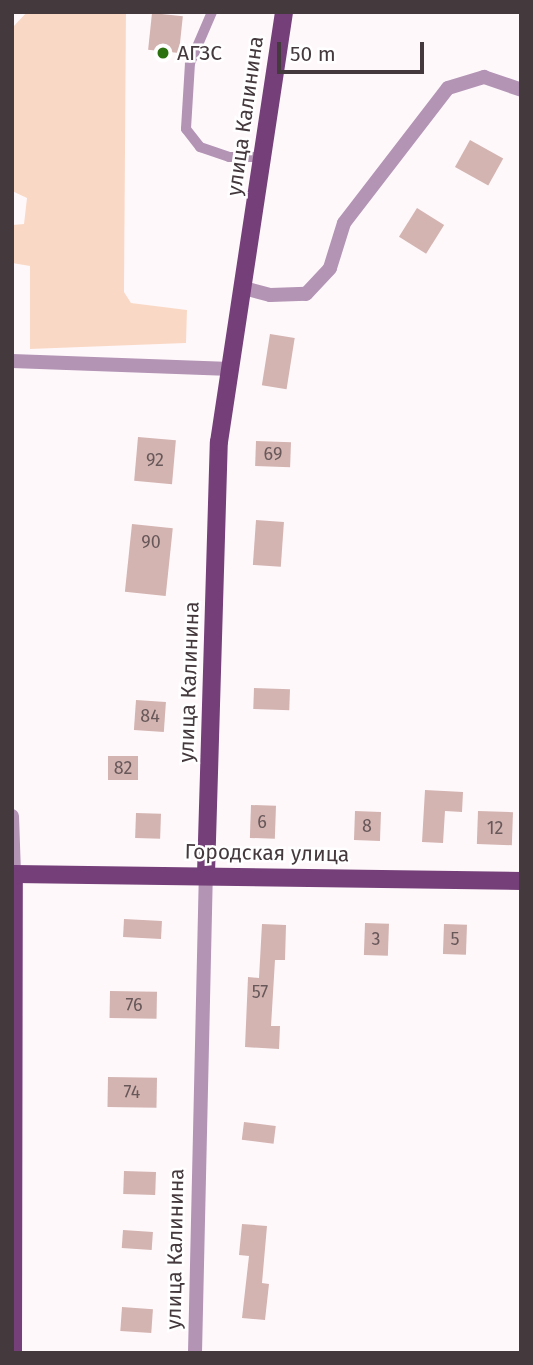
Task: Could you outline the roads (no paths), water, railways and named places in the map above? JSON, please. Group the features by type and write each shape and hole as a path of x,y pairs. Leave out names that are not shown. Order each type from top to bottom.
{"main road":[{"name":"улица Калинина","path":"206,874 219,442 244,288 280,14"},
{"name":"Городская улица","path":"13,873 521,881"},
{"path":"13,873 13,1353"}],"street":[{"path":"244,288 270,295 306,294 330,268 344,223 448,88 484,77 521,90"},
{"path":"12,360 231,369"},
{"path":"12,816 13,873"},
{"name":"улица Калинина","path":"195,1353 206,874"}],"lane":[{"path":"212,12 190,63 186,130 200,147 229,157 261,157"}],"place":[{"name":"АГЗС","path":"163,53"}]}
